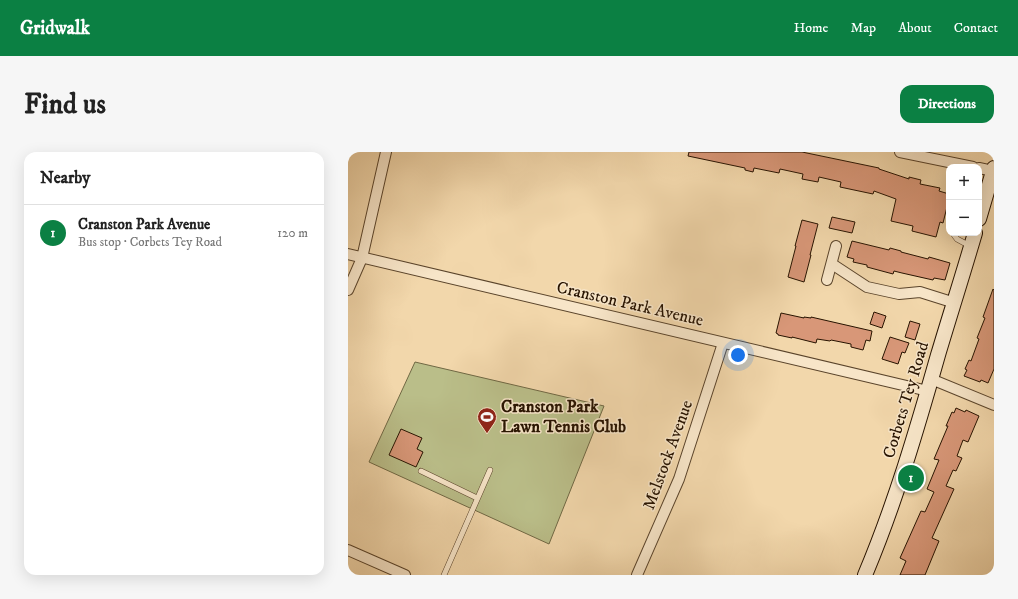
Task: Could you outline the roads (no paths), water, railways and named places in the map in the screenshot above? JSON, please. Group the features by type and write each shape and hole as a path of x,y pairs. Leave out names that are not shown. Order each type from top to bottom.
{"main road":[{"path":"982,206 994,168"},
{"name":"Corbets Tey Road","path":"865,575 875,552 930,385 973,240"}],"street":[{"path":"348,290 362,258 386,152"},
{"path":"900,152 958,164"},
{"path":"982,169 994,171"},
{"path":"827,280 836,246"},
{"name":"Cranston Park Avenue","path":"348,254 723,343 930,385 994,405"},
{"path":"832,264 867,287 899,294 920,292 955,303"},
{"name":"Melstock Avenue","path":"637,575 679,479 723,343"},
{"path":"348,550 405,575"}],"lane":[{"path":"954,236 956,239 973,240"},
{"path":"444,575 490,470"},
{"path":"421,471 478,498"}],"place":[{"name":"Cranston Park Lawn Tennis Club","path":"487,434"},
{"name":"Cranston Park Avenue","path":"911,478"}]}
